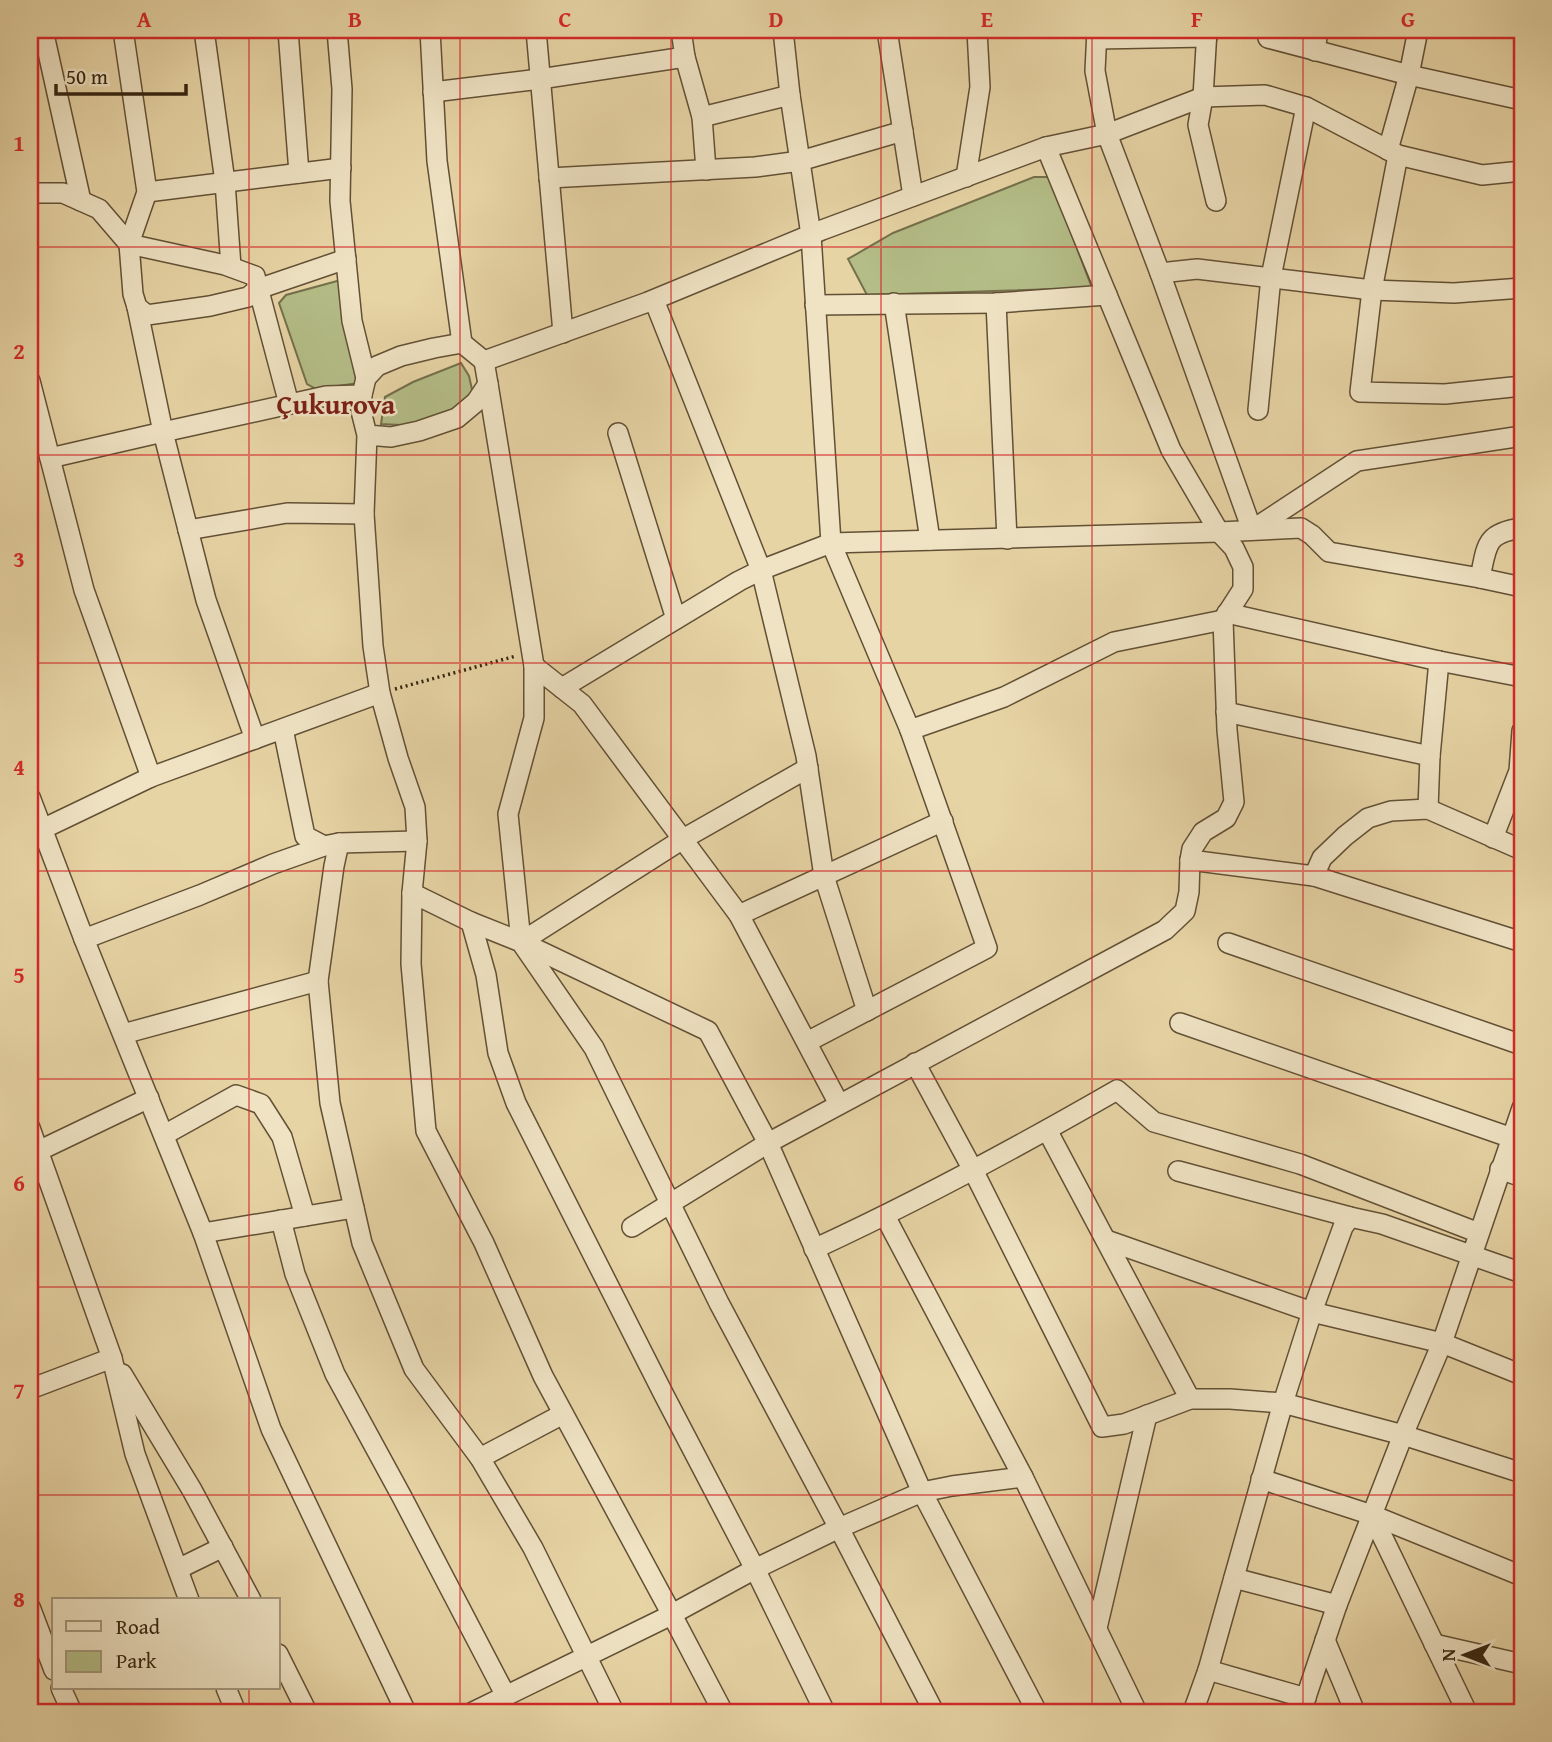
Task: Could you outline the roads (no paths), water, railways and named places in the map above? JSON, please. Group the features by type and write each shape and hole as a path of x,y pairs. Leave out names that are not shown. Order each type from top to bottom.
{"street":[{"path":"43,30 80,201"},
{"path":"123,30 147,192 129,244 133,294 163,432 206,600 255,739"},
{"path":"204,30 225,182 231,267"},
{"path":"288,30 299,173"},
{"path":"337,30 342,89 340,201 352,321 364,387 361,411 367,435 364,514 373,646 380,693 415,807 417,841 412,893 411,964 426,1131 484,1243 543,1376 723,1712"},
{"path":"430,30 436,161 462,343 484,361 533,659 534,718 508,814 521,942 594,1048 719,1303 934,1712"},
{"path":"536,30 563,333"},
{"path":"681,30 685,57 702,117 706,170"},
{"path":"783,30 811,235 831,543 910,730 987,948 807,1042"},
{"path":"887,30 913,197"},
{"path":"966,177 980,87 977,30"},
{"path":"1315,51 1318,30"},
{"path":"1418,30 1393,153 1360,392 1445,394 1522,386"},
{"path":"1216,201 1198,125 1203,97 1207,33 1097,34 1095,71 1107,134 1252,530"},
{"path":"1268,38 1409,75 1522,100"},
{"path":"433,92 685,57"},
{"path":"702,117 790,95"},
{"path":"484,361 654,300 811,235 1046,147 1107,134 1203,97 1265,95 1306,107 1393,153 1482,175 1522,171"},
{"path":"1258,410 1271,277 1306,107"},
{"path":"549,178 755,167 800,161 903,131"},
{"path":"632,1227 768,1143 1165,930 1185,911 1192,849 1203,832 1226,818 1234,802 1226,712 1225,616 1243,589 1243,567 1234,548 1219,532 1171,450 1046,147"},
{"path":"147,192 341,168"},
{"path":"30,193 62,192 99,209 129,244 231,267 255,276 289,404"},
{"path":"136,307 147,315 210,306 248,297 258,289 346,259"},
{"path":"1160,273 1197,269 1372,290 1454,293 1522,288"},
{"path":"815,305 996,303 1107,295"},
{"path":"654,300 761,570 808,768 824,876 867,1011"},
{"path":"894,303 930,540"},
{"path":"996,303 1007,539"},
{"path":"50,458 364,387 377,366 401,356 462,343"},
{"path":"30,381 84,590 151,777"},
{"path":"367,435 391,437 457,418 476,402 488,384"},
{"path":"618,433 676,619"},
{"path":"1252,530 1357,461 1522,436"},
{"path":"188,530 287,513 364,514"},
{"path":"562,688 761,570 831,543 1301,528 1329,552 1522,587"},
{"path":"1480,578 1486,547 1493,537 1505,530 1522,528"},
{"path":"910,730 1004,697 1114,642 1225,616 1522,677"},
{"path":"533,659 582,704 739,915 839,1104"},
{"path":"1428,809 1439,661"},
{"path":"36,833 151,777 380,693"},
{"path":"1226,712 1430,756"},
{"path":"282,729 305,836 331,845"},
{"path":"1493,838 1521,772 1522,731"},
{"path":"521,942 683,839 808,768"},
{"path":"30,797 36,833 84,939 203,1233 271,1429 407,1712"},
{"path":"1314,876 1322,858 1368,818 1391,811 1428,809 1522,850"},
{"path":"739,915 943,821"},
{"path":"84,939 273,864 331,845 417,841"},
{"path":"331,845 334,866 318,981 330,1103 362,1243 414,1369 480,1458 533,1548 614,1712"},
{"path":"1190,860 1314,876 1522,942"},
{"path":"412,893 708,1031 768,1143 922,1492 1037,1712"},
{"path":"471,922 486,975 498,1053 516,1102 755,1569 825,1712"},
{"path":"1228,943 1522,1045"},
{"path":"123,1034 318,981"},
{"path":"1180,1023 1511,1138"},
{"path":"915,1063 973,1170 1102,1427 1124,1424 1190,1399 1283,1403 1403,1435 1522,1473"},
{"path":"814,1249 973,1170 1117,1090 1154,1122 1300,1164 1479,1233"},
{"path":"164,1135 236,1095 261,1104 282,1137 305,1216"},
{"path":"34,1153 149,1098"},
{"path":"1208,1670 1304,1705 1337,1605 1441,1343 1522,1108"},
{"path":"30,1128 34,1153 112,1358 135,1454 188,1598"},
{"path":"1048,1130 1190,1399"},
{"path":"1500,1169 1522,1177"},
{"path":"1178,1171 1382,1224 1522,1273"},
{"path":"203,1233 354,1208"},
{"path":"885,1216 1023,1477 1137,1712"},
{"path":"1193,1712 1208,1670 1283,1403 1312,1312 1343,1227 1350,1217"},
{"path":"281,1220 295,1274 335,1374 402,1497 500,1703"},
{"path":"1106,1240 1312,1312 1441,1343 1522,1376"},
{"path":"30,1389 112,1358"},
{"path":"112,1358 192,1490 250,1598"},
{"path":"480,1458 563,1413"},
{"path":"1097,1628 1147,1415"},
{"path":"473,1712 500,1703 755,1569 922,1492 1023,1477"},
{"path":"1261,1479 1372,1515 1522,1576"},
{"path":"1372,1515 1467,1712"},
{"path":"177,1569 223,1547"},
{"path":"1234,1578 1337,1605"},
{"path":"30,1607 52,1665"},
{"path":"1325,1640 1355,1712"},
{"path":"1434,1644 1522,1664"},
{"path":"280,1658 307,1712"},
{"path":"62,1690 72,1712"},
{"path":"227,1690 236,1712"}],"district":[{"name":"Çukurova","path":"336,404"}]}
